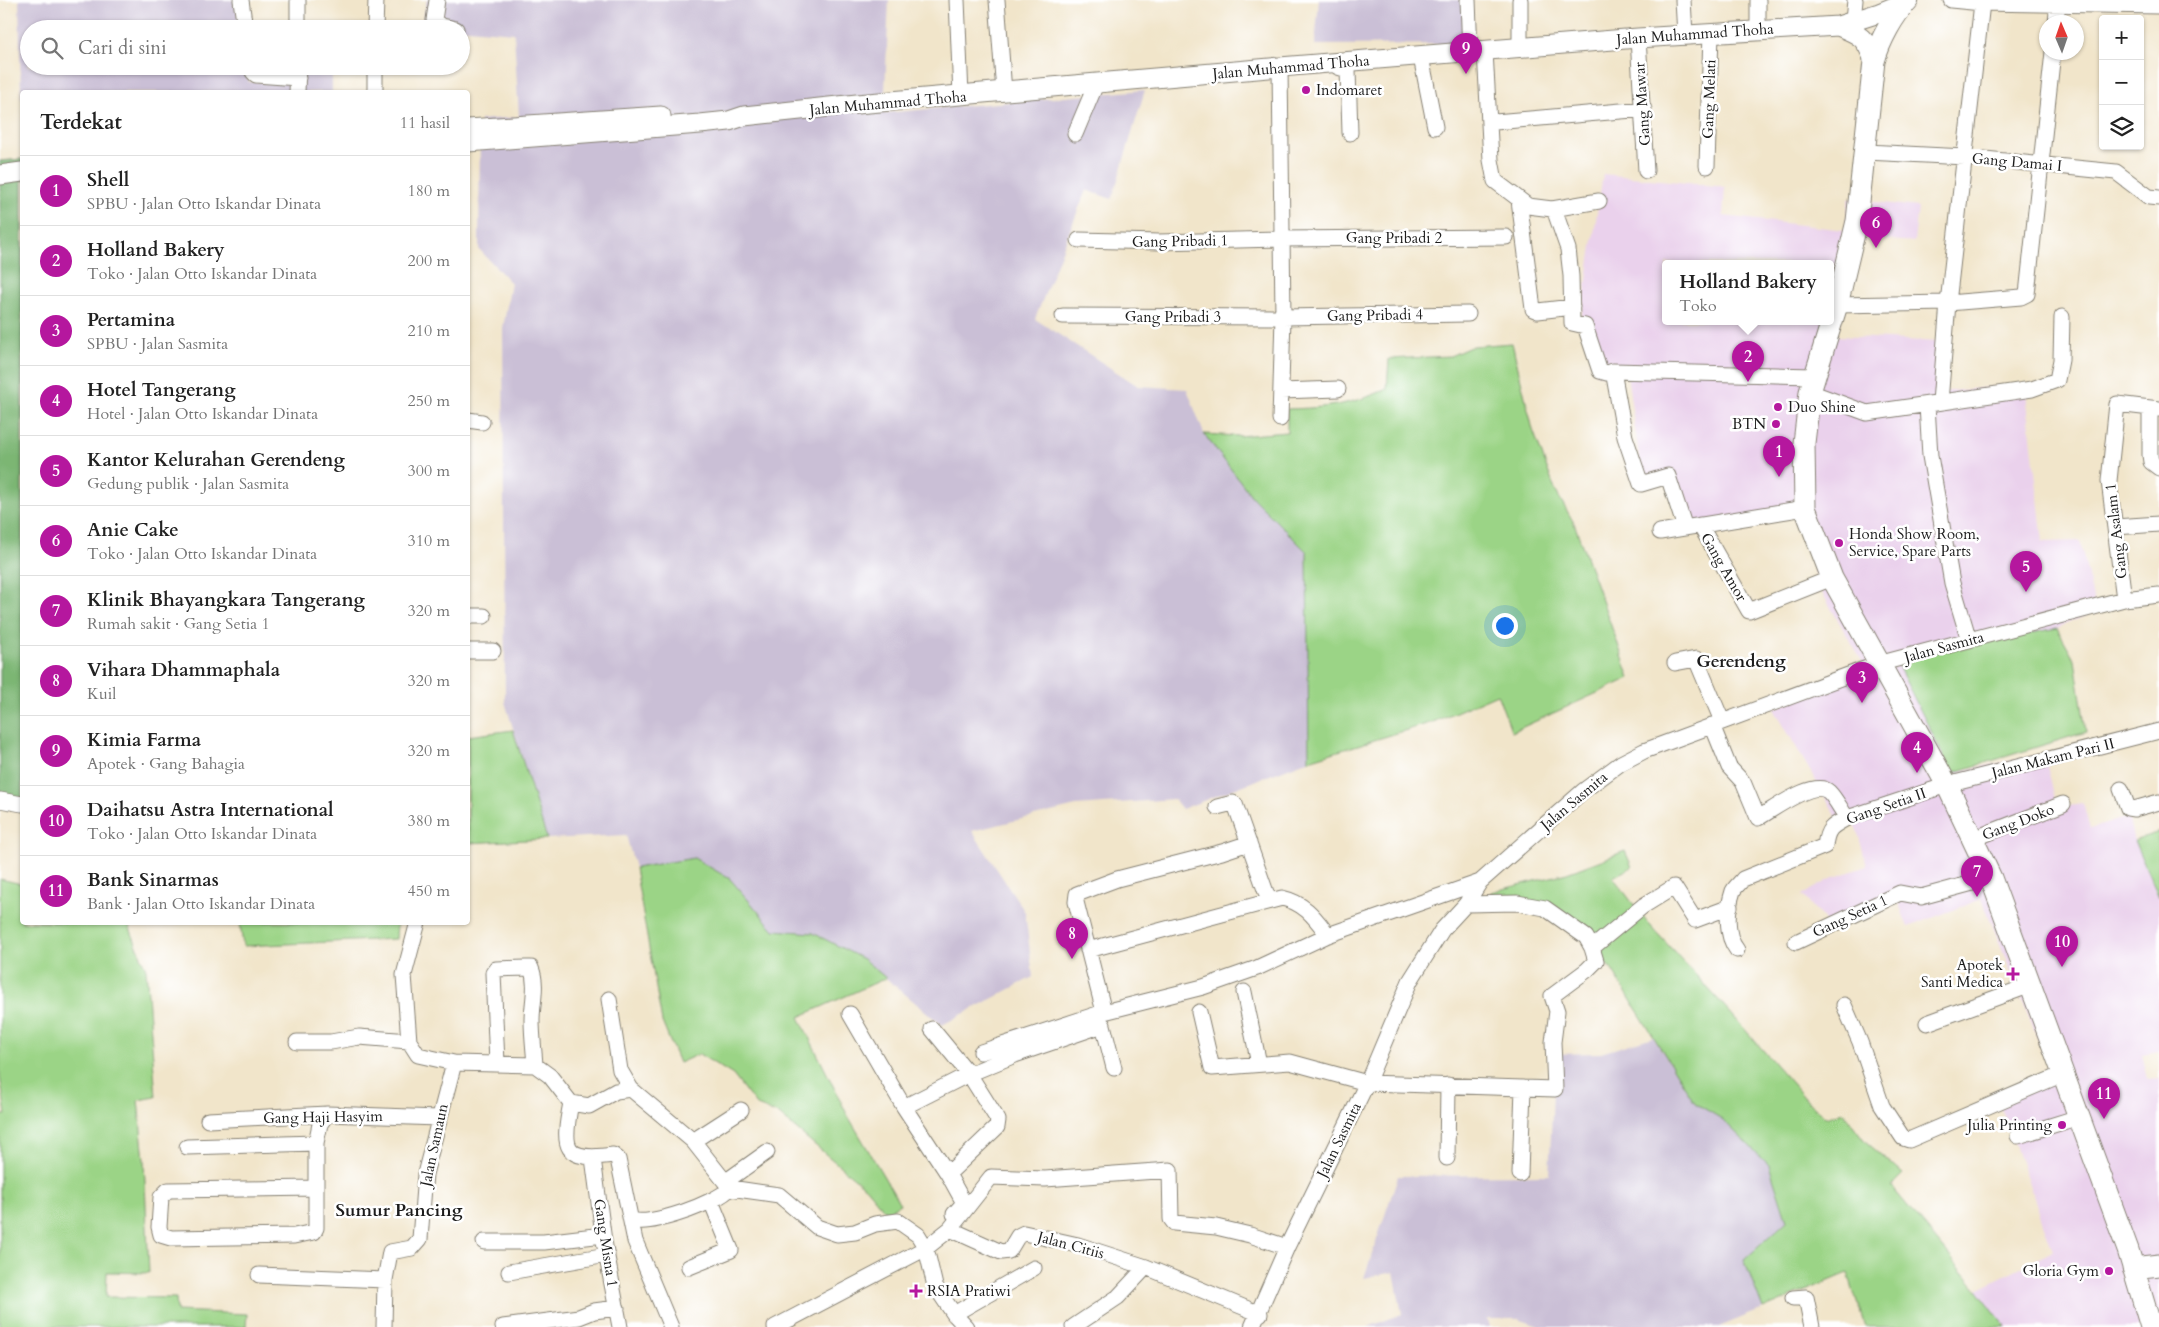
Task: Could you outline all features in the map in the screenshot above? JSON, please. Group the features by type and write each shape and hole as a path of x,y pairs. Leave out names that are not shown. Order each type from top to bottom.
{"highway":[{"path":"1834,314 1857,221 1866,152 1874,61 1877,49 1894,19 1908,1"},
{"path":"1831,325 1812,384 1804,443 1805,508 1832,578 1878,664 1948,786 1991,878 2133,1268 2151,1327"},
{"path":"2133,1268 2159,1265"}],"main road":[{"name":"Jalan Muhammad Thoha","path":"470,142 691,125 729,121 744,116 857,104 1280,67 1846,23 1884,12 1908,1"},
{"name":"Jalan Muhammad Thoha","path":"1846,23 1863,37 1869,45 1874,61"},
{"name":"Jalan Muhammad Thoha","path":"470,129 624,117 731,113 744,116"},
{"path":"0,175 20,172"}],"street":[{"path":"241,0 244,20"},
{"path":"298,0 298,20"},
{"path":"376,0 376,20"},
{"path":"434,20 437,0"},
{"path":"958,0 961,96"},
{"path":"997,0 1004,92"},
{"path":"1468,0 1490,119 1490,160 1494,181 1528,206 1552,209 1599,201"},
{"path":"1520,0 1520,48"},
{"path":"1683,0 1685,35"},
{"path":"1758,0 1758,29"},
{"path":"1846,23 1855,0"},
{"path":"1951,0 1982,3 2159,6"},
{"path":"1969,640 1952,582 1930,456 1934,403 1948,303 1982,3"},
{"name":"Gang Melati","path":"1707,166 1710,33"},
{"name":"Gang Mawar","path":"1638,38 1644,110 1646,171"},
{"path":"1421,56 1435,127"},
{"path":"1837,305 1948,303 2021,297 2027,294 2052,60"},
{"path":"1337,63 1338,67 1348,70 1350,133"},
{"path":"1280,67 1282,239 1280,419"},
{"path":"256,75 298,79"},
{"path":"375,75 375,90"},
{"path":"1075,134 1096,84"},
{"path":"1490,119 1495,122 1644,110"},
{"name":"Gang Damai I","path":"1866,152 1965,157 2116,172 2149,197 2159,198"},
{"path":"1519,200 1533,309 1538,311 1572,307"},
{"path":"1552,209 1555,212 1568,249 1572,323 1585,326 1600,371 1607,373 1613,371 1812,384 1867,413 2032,389 2057,380 2061,360 2062,317"},
{"name":"Gang Pribadi 2","path":"1282,239 1506,237"},
{"name":"Gang Pribadi 1","path":"1079,240 1159,242 1282,239"},
{"name":"Gang Pribadi 4","path":"1282,317 1468,314"},
{"name":"Gang Pribadi 3","path":"1063,316 1282,317"},
{"path":"1613,371 1625,437 1641,484 1668,476 1693,526"},
{"path":"1281,392 1338,389"},
{"name":"Gang Asalam 1","path":"2124,599 2109,481 2117,404 2154,409"},
{"path":"2154,409 2150,455 2151,462 2159,468"},
{"path":"1660,532 1805,508"},
{"path":"2114,527 2159,524"},
{"name":"Gang Amor","path":"1693,526 1749,610 1832,578"},
{"name":"Jalan Sasmita","path":"1256,1320 1287,1247 1367,1083 1410,981 1442,930 1472,894 1583,791 1620,763 1644,751 1878,664 2124,599 2159,595"},
{"path":"470,616 484,616"},
{"path":"470,651 492,651"},
{"path":"1675,663 1696,659 1729,767 1743,782 1758,818 1806,790 1821,788 1828,791 1847,818"},
{"name":"Jalan Makam Pari II","path":"1948,786 2159,731"},
{"name":"Gang Setia II","path":"1737,950 1731,942 1730,907 1734,890 1743,879 1825,846 1826,833 1834,825 1847,818 1948,786"},
{"path":"2121,789 2128,808 2134,809 2159,802"},
{"path":"0,800 20,804"},
{"path":"1217,807 1233,802 1236,804 1269,901"},
{"name":"Gang Doko","path":"1973,839 2063,804"},
{"path":"1114,1068 1076,902 1077,894 1249,843"},
{"name":"Gang Setia 1","path":"1796,942 1900,892 1921,897 1991,878"},
{"path":"1592,948 1643,906 1674,887 1695,920 1730,907"},
{"path":"904,1107 1019,1046 1102,1017 1203,987 1258,968 1328,935 1472,894 1545,908 1586,937 1596,961 1552,996 1557,1011 1553,1042 1555,1089 1367,1083 1290,1062 1212,1068 1199,1012"},
{"path":"1088,950 1282,898 1295,901 1310,911 1328,935"},
{"path":"417,925 404,975 409,1041 418,1055 454,1063 535,1065 550,1076 571,1103 589,1106 616,1091 631,1089"},
{"path":"496,1063 494,970 513,967 531,968 535,995 532,1020 535,1065"},
{"path":"1927,1023 2031,985"},
{"path":"1244,992 1259,1064"},
{"path":"609,999 620,1070 631,1089 693,1141 728,1185 779,1195 818,1227 836,1234 855,1232 875,1224 898,1221 918,1235 925,1245 935,1286 954,1314 966,1327"},
{"path":"1844,1005 1882,1106 1903,1138 1909,1140 2063,1074"},
{"path":"850,1014 904,1107 948,1174 959,1214"},
{"path":"932,1029 969,1074 998,1120 999,1125 948,1174"},
{"path":"297,1042 331,1042 359,1037 409,1041"},
{"path":"980,1052 1019,1046"},
{"name":"Jalan Samaun","path":"384,1327 385,1280 390,1252 412,1248 420,1239 425,1174 438,1118 454,1063"},
{"path":"1447,1158 1448,1085"},
{"path":"1520,1174 1522,1088"},
{"path":"571,1103 567,1121 567,1142 573,1152 580,1157 594,1158 613,1155 618,1159 635,1240 671,1327"},
{"path":"693,1141 741,1110"},
{"path":"316,1188 168,1190 160,1197 158,1227 161,1235 171,1238 294,1236 314,1232 316,1228 316,1188 316,1143 320,1124 327,1114"},
{"name":"Gang Haji Hasyim","path":"208,1120 327,1114 438,1118"},
{"path":"2018,1136 2079,1117"},
{"path":"187,1146 316,1143"},
{"path":"630,1219 638,1223 660,1219 722,1196 728,1185 767,1152"},
{"name":"Gang Misna 1","path":"594,1158 604,1229 603,1235 620,1327"},
{"path":"774,1327 925,1245 959,1214 991,1178 1045,1179 1168,1169 1171,1172 1170,1219 1174,1223 1216,1227 1250,1235 1287,1247"},
{"path":"689,1267 731,1250 711,1201"},
{"name":"Jalan Citiis","path":"959,1214 1001,1252 1009,1251 1018,1236 1024,1233 1078,1245 1146,1267 1256,1320"},
{"path":"484,1242 544,1242 603,1235"},
{"path":"509,1272 607,1255"},
{"path":"1072,1327 1118,1298 1146,1267"},
{"path":"954,1314 1034,1268"},
{"path":"259,1276 385,1280"},
{"path":"1794,1298 1806,1297 1812,1327"},
{"path":"503,1327 579,1317 594,1311 617,1308"}],"shaded area":[{"path":"19,0 236,0 239,20 20,20 20,50"},
{"path":"427,0 889,0 884,113 1145,90 1112,199 1086,190 1035,319 1138,386 1187,389 1204,434 1253,498 1307,552 1309,760 1182,809 1174,799 1076,806 972,831 1025,912 1033,977 942,1025 863,959 813,933 774,931 730,879 694,858 635,868 626,835 547,839 505,702 503,328 511,283 479,249 480,120 519,117 514,33 470,29 470,20 423,20"},
{"path":"1319,0 1465,0 1469,44 1315,45"},
{"path":"21,75 248,75 249,82 291,81 291,75 332,75 332,90 21,90"},
{"path":"1603,174 1725,187 1723,216 1845,230 1849,199 1918,207 1914,242 1862,238 1837,336 1939,342 1940,392 2025,384 2043,542 2080,541 2096,611 2057,628 1895,660 1952,773 2044,754 2057,807 2083,803 2090,829 2128,817 2134,841 2159,897 2159,1051 2142,1054 2148,1079 2159,1078 2159,1327 2006,1327 1977,1289 2053,1251 1999,1100 2054,1079 1982,899 1908,927 1895,894 1830,926 1802,895 1835,877 1867,866 1854,819 1842,826 1774,709 1866,668 1821,591 1795,509 1686,527 1672,474 1643,482 1627,375 1596,374 1580,325"},
{"path":"1653,1037 1695,1103 1722,1119 1769,1165 1787,1221 1744,1260 1763,1309 1719,1327 1542,1327 1518,1319 1487,1319 1489,1327 1368,1327 1402,1314 1394,1272 1364,1278 1398,1176 1549,1175 1555,1054 1601,1053"}],"green space":[{"path":"20,159 20,802 0,797 0,161"},
{"path":"1512,343 1533,430 1555,490 1574,523 1630,678 1512,732 1497,694 1433,722 1309,760 1307,552 1253,498 1204,434 1238,436 1287,432 1287,409 1338,405 1362,399 1387,389 1389,359 1450,356 1473,346"},
{"path":"2057,628 2075,660 2086,732 1952,773 1895,660"},
{"path":"513,730 547,839 470,843 470,736"},
{"path":"2159,832 2159,897 2134,841"},
{"path":"1625,851 1632,867 1613,877 1646,921 1727,1009 1810,1104 1826,1117 1843,1112 1865,1141 1903,1174 1891,1186 1977,1289 2006,1327 1865,1327 1848,1273 1763,1309 1744,1260 1787,1221 1769,1165 1722,1119 1695,1103 1612,970 1577,932 1546,911 1489,905 1491,892 1567,873"},
{"path":"694,858 730,879 774,930 813,933 863,959 886,978 799,1017 848,1116 900,1204 886,1212 866,1188 778,1114 757,1106 733,1075 699,1054 679,1063 662,1022 635,868"},
{"path":"0,879 20,884 20,925 129,925 146,969 156,1097 138,1100 144,1160 149,1273 107,1272 106,1297 176,1298 177,1311 247,1314 246,1327 0,1327 0,1115 6,1115 0,1076"},
{"path":"240,925 397,925 396,939 243,946"}],"place":[{"name":"Kimia Farma","path":"1466,74"},
{"name":"Indomaret","path":"1306,90"},
{"name":"Anie Cake","path":"1876,248"},
{"name":"Holland Bakery","path":"1748,382"},
{"name":"Duo Shine","path":"1778,407"},
{"name":"BTN","path":"1776,424"},
{"name":"Shell","path":"1779,477"},
{"name":"Honda Show Room, Service, Spare Parts","path":"1839,543"},
{"name":"Kantor Kelurahan Gerendeng","path":"2026,592"},
{"name":"Pertamina","path":"1862,703"},
{"name":"Hotel Tangerang","path":"1917,773"},
{"name":"Klinik Bhayangkara Tangerang","path":"1977,897"},
{"name":"Vihara Dhammaphala","path":"1072,959"},
{"name":"Daihatsu Astra International","path":"2062,967"},
{"name":"Apotek Santi Medica","path":"2013,974"},
{"name":"Bank Sinarmas","path":"2104,1119"},
{"name":"Julia Printing","path":"2062,1125"},
{"name":"Gloria Gym","path":"2109,1271"},
{"name":"RSIA Pratiwi","path":"916,1291"}],"district":[{"name":"Gerendeng","path":"1741,661"},
{"name":"Sumur Pancing","path":"399,1210"}]}
